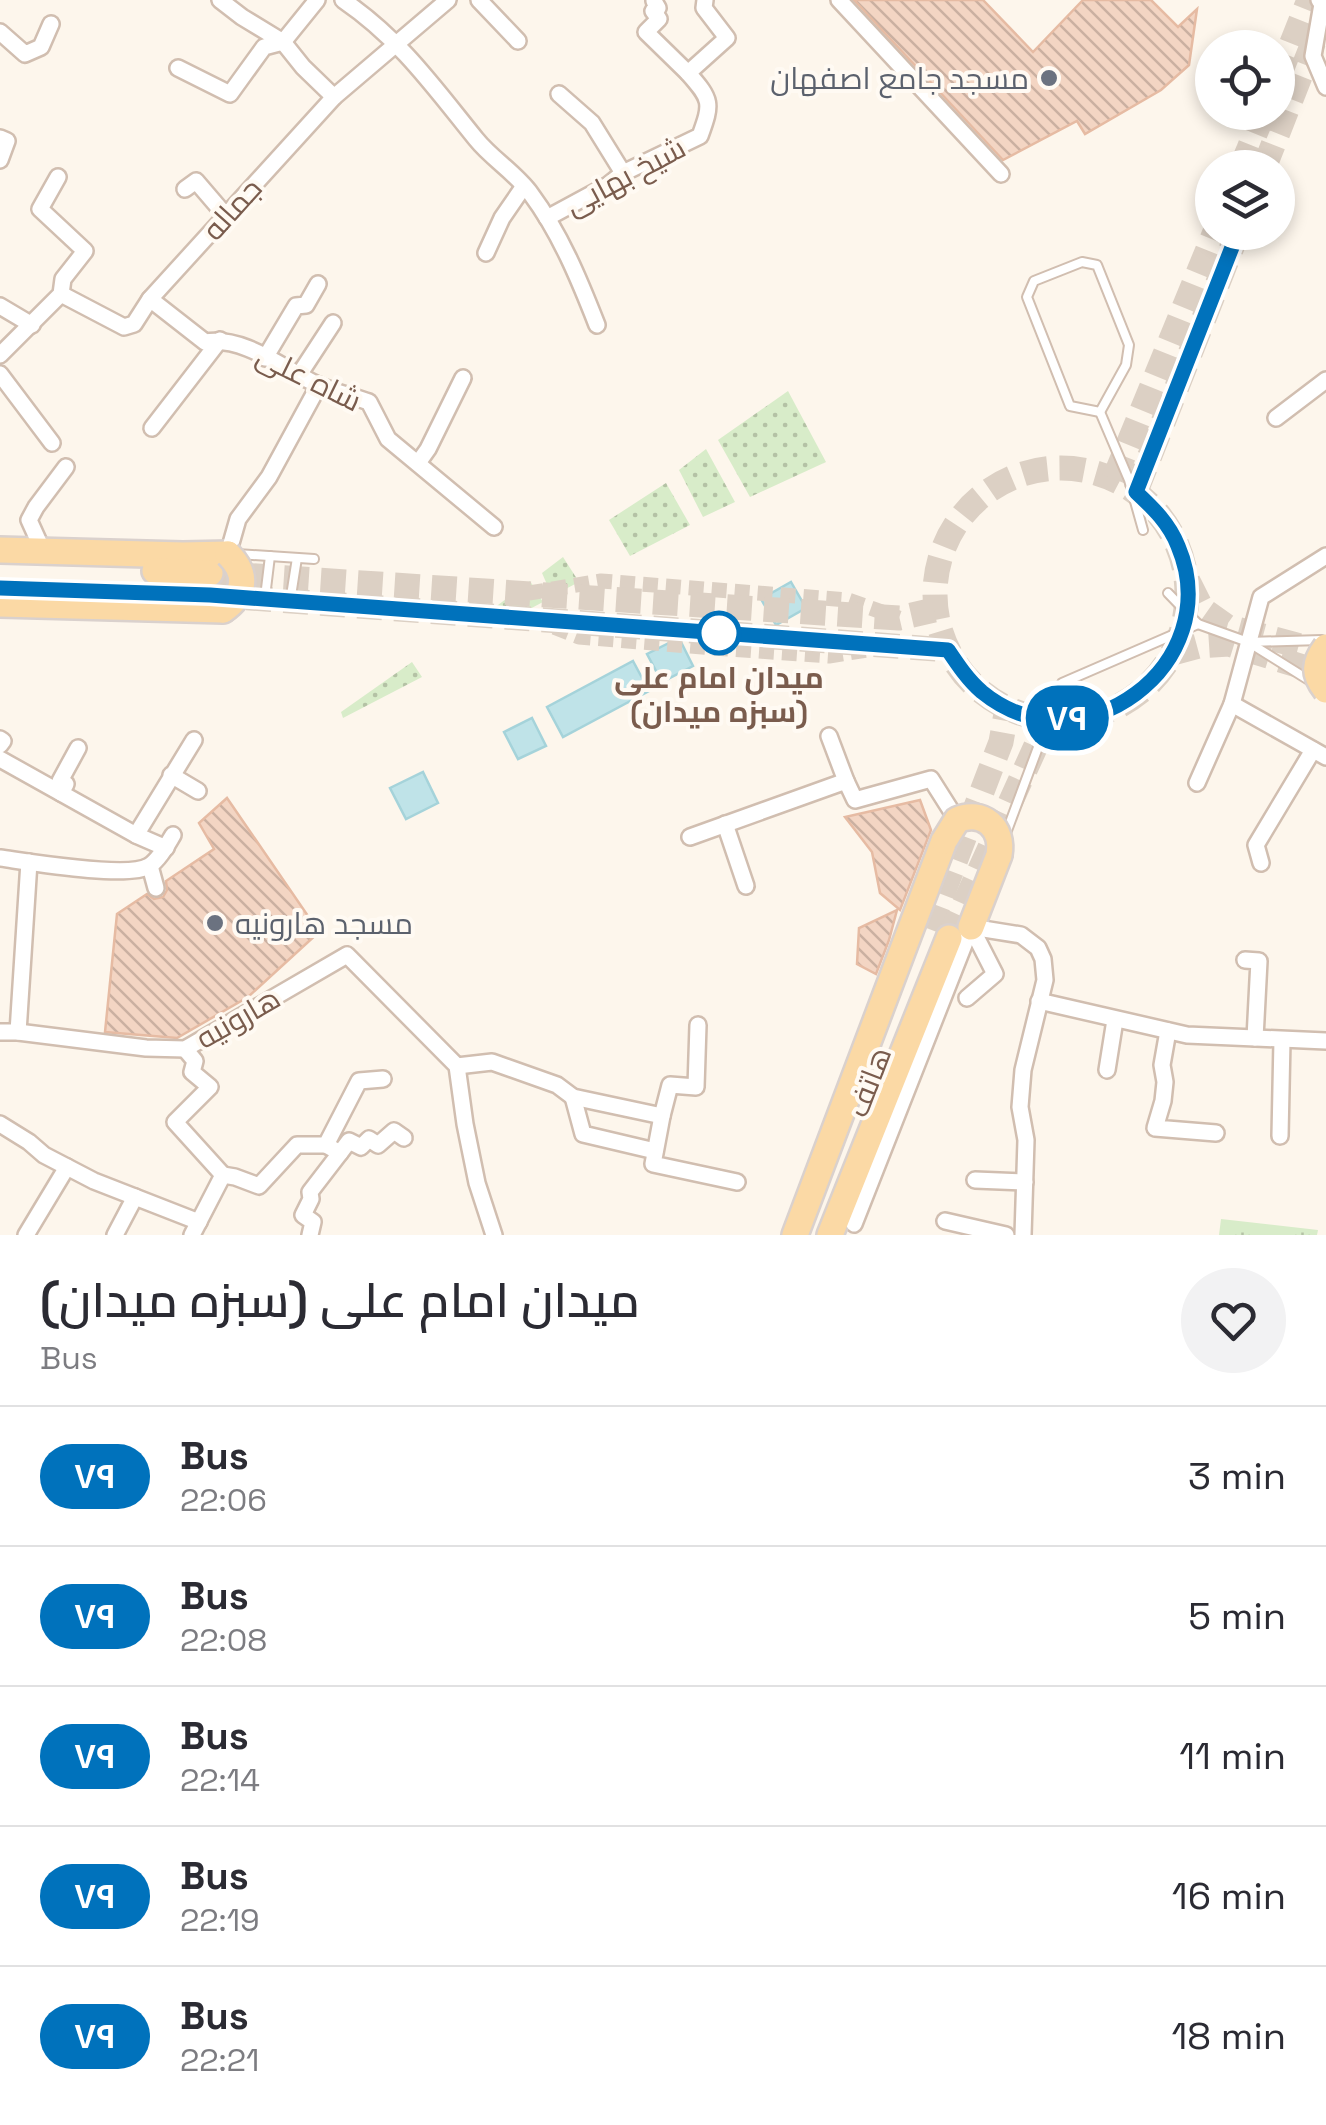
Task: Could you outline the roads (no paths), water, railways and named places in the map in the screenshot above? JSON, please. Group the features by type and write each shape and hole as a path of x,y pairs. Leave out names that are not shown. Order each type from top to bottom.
{"main road":[{"path":"0,550 228,554 240,572 241,587 236,601 214,593 0,565"},
{"path":"0,588 214,593"},
{"path":"0,604 214,593"},
{"path":"1326,643 1317,660 1318,680 1326,691"},
{"path":"795,1235 950,830 975,816 993,826 1001,844 950,932"},
{"name":"هاتف","path":"809,1235 950,932"},
{"name":"هاتف","path":"830,1235 950,932"}],"street":[{"path":"220,0 283,42 303,68 334,97"},
{"path":"178,68 230,94 264,47 283,42 317,0"},
{"name":"شیخ بهایی","path":"342,0 380,27 410,56 482,147 524,186 547,218 576,273 597,325"},
{"name":"جماله","path":"61,294 124,327 134,324 150,299 334,97 447,0"},
{"path":"479,0 518,40"},
{"path":"654,1 658,8 653,11 660,19 646,32 688,73 726,38 704,8 704,0"},
{"path":"839,0 1002,174"},
{"path":"1319,0 1322,4 1313,56 1326,87"},
{"path":"0,32 25,54 41,47 52,24"},
{"name":"شیخ بهایی","path":"547,218 608,186 623,172 700,136 710,110 705,92 688,73"},
{"path":"559,94 592,123 623,172"},
{"path":"0,160 4,140"},
{"path":"0,356 61,294 63,279 85,251 40,209 58,177"},
{"path":"185,189 196,181 226,216"},
{"path":"486,253 502,218 524,186"},
{"path":"265,358 296,306 306,305 318,284"},
{"name":"شاه علی","path":"150,299 205,342 220,340 246,348 319,385 369,402 388,439 494,528"},
{"path":"0,306 32,325"},
{"path":"299,375 332,323"},
{"path":"152,428 220,340"},
{"path":"0,374 52,443"},
{"path":"418,463 462,378"},
{"path":"1276,418 1326,380"},
{"path":"228,554 238,519 269,477 319,385"},
{"path":"43,551 30,520 66,467"},
{"path":"1196,783 1232,704 1261,597 1326,556"},
{"path":"1232,704 1320,753 1292,785 1256,844 1261,864"},
{"path":"829,736 855,800 930,779 950,830"},
{"path":"136,835 194,740"},
{"path":"61,793 66,784 60,781 78,748"},
{"path":"0,759 136,835 170,842 150,866 129,872 0,858"},
{"path":"171,775 198,790"},
{"path":"690,837 846,780"},
{"path":"1292,785 1306,798"},
{"path":"724,824 746,886"},
{"path":"18,1032 30,862"},
{"path":"150,866 156,888"},
{"path":"950,932 995,974 967,998"},
{"path":"950,932 1021,934 1038,948 1043,959 1045,980 1023,1070 1020,1106 1026,1140 1023,1235"},
{"path":"854,1224 950,932"},
{"name":"هارونیه","path":"0,1032 146,1048 185,1048 347,955 457,1066"},
{"path":"1245,960 1259,961 1255,1038"},
{"path":"1038,1000 1187,1035 1326,1041"},
{"path":"1107,1070 1116,1020"},
{"path":"698,1024 696,1087 670,1086 653,1164 738,1182"},
{"path":"1168,1031 1162,1065 1163,1101 1154,1128 1216,1134"},
{"path":"1280,1136 1282,1040"},
{"path":"185,1048 195,1062 192,1072 210,1087 176,1122 223,1175 259,1186 297,1144 333,1149 349,1141 361,1147 369,1139 378,1145 394,1131 404,1138"},
{"path":"494,1235 477,1183 457,1066 492,1062 556,1085 573,1098 662,1116"},
{"path":"310,1235 313,1222 303,1215 310,1192 333,1149 359,1081 383,1079"},
{"path":"573,1098 583,1134 656,1151"},
{"path":"0,1124 44,1155 195,1228 223,1175"},
{"path":"26,1235 68,1167"},
{"path":"975,1180 1025,1182"},
{"path":"115,1235 135,1197"},
{"path":"945,1221 1006,1235"}],"lane":[{"path":"1082,262 1097,265 1130,345 1126,365 1100,412 1070,406 1027,297 1034,281 1082,262"},
{"path":"1100,412 1129,480 1142,530"},
{"path":"228,554 314,559"},
{"path":"270,556 265,597 290,602 297,558"},
{"path":"1168,593 1198,624 1248,642 1326,691"},
{"path":"998,855 1062,683 1198,624"},
{"path":"1248,642 1326,643"}],"water":[{"path":"791,582 806,608 776,625 761,599"},
{"path":"679,638 693,666 662,682 647,654"},
{"path":"633,661 649,691 563,737 547,707"},
{"path":"532,718 546,746 518,759 504,732"},
{"path":"423,772 438,803 406,819 390,788"}],"tunnel":[{"path":"1295,35 1309,0"},
{"path":"1271,150 1319,28"},
{"path":"1248,150 1257,130"},
{"path":"1114,479 1208,250"},
{"path":"1136,491 1231,250"},
{"path":"1061,468 1109,478 1150,505 1177,546 1187,594 1177,642 1150,683 1109,710 1061,720 1013,710 972,683 945,642 935,594 945,546 972,505 1013,478 1061,468"},
{"path":"210,573 899,618 934,610"},
{"path":"529,593 601,581 848,600 899,618"},
{"path":"1188,581 1202,609 1226,626 1326,653"},
{"path":"210,595 948,650"},
{"path":"533,619 579,637 714,648 829,656 893,646"},
{"path":"1173,653 1229,644 1326,674"},
{"path":"929,929 1001,742 1007,708"},
{"path":"949,938 1040,737"}],"place":[{"name":"مسجد جامع اصفهان","path":"1049,78"},
{"name":"میدان امام علی (سبزه میدان)","path":"719,633"},
{"name":"مسجد هارونیه","path":"215,923"}]}
